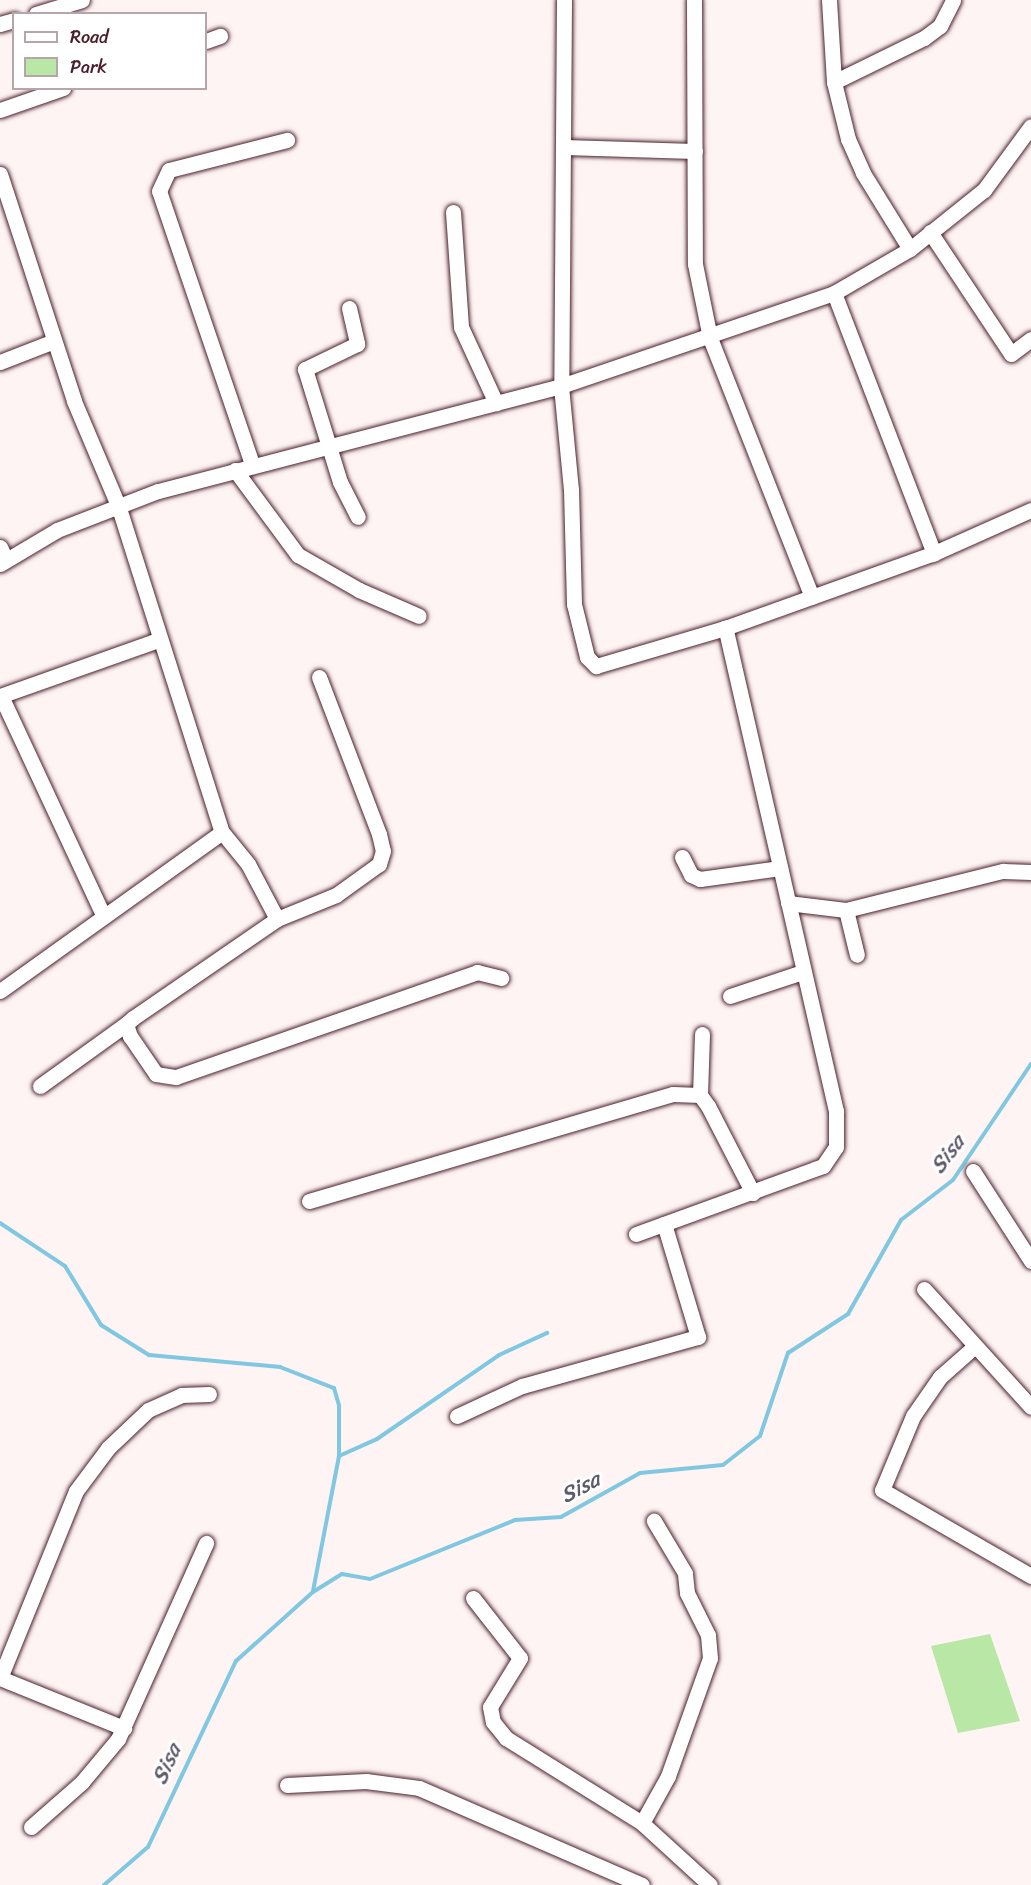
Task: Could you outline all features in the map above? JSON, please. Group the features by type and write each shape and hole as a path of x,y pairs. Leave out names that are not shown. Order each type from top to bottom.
{"street":[{"path":"43,12 82,0"},
{"path":"564,0 561,386 571,489 573,604 587,657 596,666 725,628 934,553 1031,510"},
{"path":"694,0 695,264 710,338 812,597"},
{"path":"829,0 834,82 863,173 910,249"},
{"path":"834,82 924,38 940,26 953,0"},
{"path":"0,110 57,90"},
{"path":"2,557 57,530 118,505 252,464 561,386 710,338 834,293 910,249 984,190 1031,126"},
{"path":"252,464 159,191 169,170 286,140"},
{"path":"563,147 695,151"},
{"path":"0,174 54,341 118,505 158,640 222,832 249,864 277,919"},
{"path":"453,212 461,327 496,403"},
{"path":"930,232 1011,354 1031,339"},
{"path":"834,293 934,553"},
{"path":"349,308 357,344 305,369 327,444 358,517"},
{"path":"0,362 54,341"},
{"path":"235,470 298,555 359,590 419,616"},
{"path":"636,1234 823,1167 836,1147 836,1111 802,972 725,628"},
{"path":"103,915 0,696 158,640"},
{"path":"40,1086 277,919 336,895 379,864 383,851 319,677"},
{"path":"0,990 222,832"},
{"path":"682,857 690,875 700,879 780,867"},
{"path":"788,903 846,910 1003,871 1031,872"},
{"path":"846,910 857,955"},
{"path":"126,1024 156,1074 176,1077 477,972 501,978"},
{"path":"730,996 802,972"},
{"path":"702,1034 700,1095 722,1124 753,1193"},
{"path":"309,1201 674,1094 700,1095"},
{"path":"973,1171 1031,1261"},
{"path":"457,1416 522,1386 698,1337 664,1224"},
{"path":"924,1289 1031,1407"},
{"path":"975,1346 940,1377 913,1416 882,1490 1031,1576"},
{"path":"124,1728 0,1678 76,1491 108,1448 148,1410 181,1395 209,1394"},
{"path":"642,1822 668,1776 710,1658 708,1635 687,1593 685,1573 654,1521"},
{"path":"31,1827 102,1762 124,1728 206,1543"},
{"path":"473,1598 520,1658 519,1668 495,1694 490,1707 493,1722 506,1738 642,1822 710,1885"},
{"path":"287,1785 366,1781 419,1788 642,1885"}],"green space":[{"path":"990,1634 1020,1721 958,1733 931,1646"}],"waterway":[{"name":"Sisa","path":"104,1885 148,1847 236,1661 313,1592 342,1574 370,1579 515,1520 561,1517 640,1473 723,1465 760,1436 788,1353 848,1314 901,1220 953,1180 1031,1064"},
{"path":"0,1223 65,1266 101,1325 149,1355 280,1367 334,1388 339,1405 339,1456 313,1591"},
{"path":"339,1456 377,1439 499,1355 547,1333"}]}
